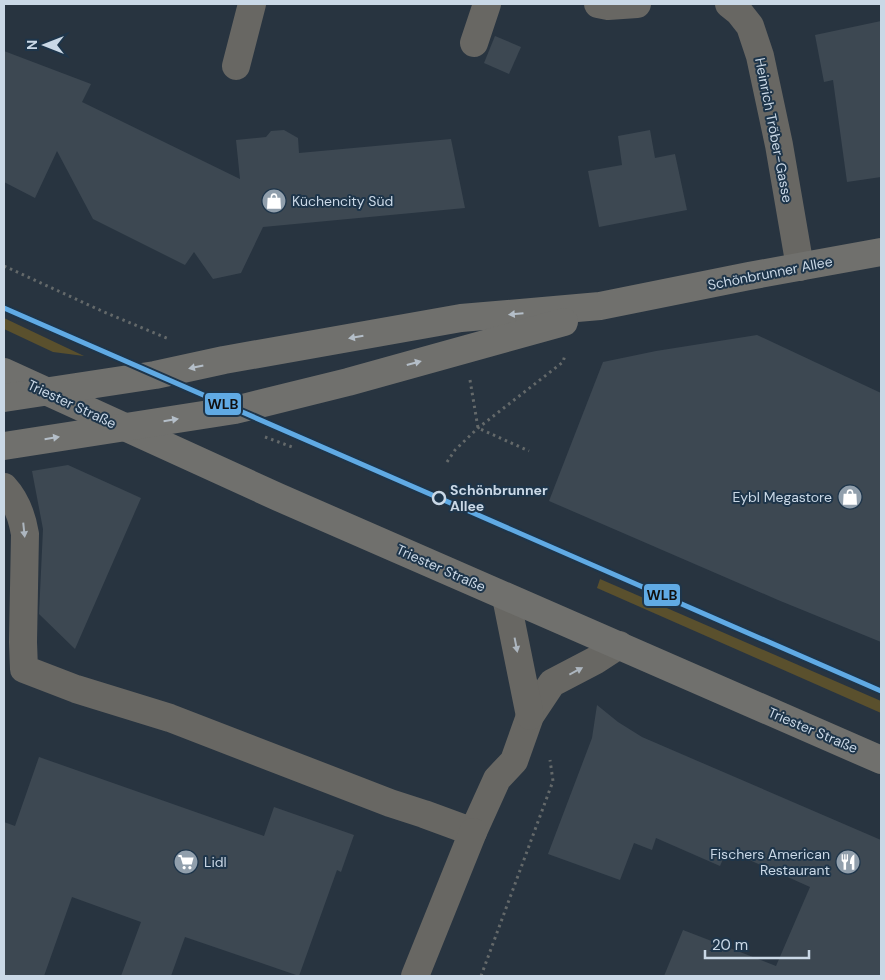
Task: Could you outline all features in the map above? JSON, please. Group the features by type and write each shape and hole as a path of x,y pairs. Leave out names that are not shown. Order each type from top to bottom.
{"main road":[{"name":"Schönbrunner Allee","path":"600,306 881,252"},
{"path":"4,446 235,410 348,382 576,319 600,306"},
{"path":"4,398 155,375 224,360 461,318 600,306"},
{"name":"Triester Straße","path":"4,372 123,427 506,597 881,760"}],"street":[{"path":"236,66 252,4"},
{"path":"474,43 487,4"},
{"path":"598,4 608,6 637,4"},
{"name":"Heinrich Tröber-Gasse","path":"729,4 739,12 750,26 760,56 779,145 800,267"},
{"path":"4,487 18,508 25,534 24,670 76,689 170,718 390,803 473,832"},
{"path":"506,597 530,716"},
{"path":"415,976 473,832 497,779 514,761 530,716 552,683 596,660 619,645"}],"path":[{"path":"4,266 104,312 172,340"},
{"path":"447,462 478,428 563,362 576,319"},
{"path":"465,349 478,428"},
{"path":"478,428 529,451"},
{"path":"265,437 292,447"},
{"path":"482,976 553,781 550,758"}],"shaded area":[{"path":"4,318 84,356 53,352 4,329"},
{"path":"600,579 881,701 881,713 597,588"}],"building":[{"path":"881,21 881,177 847,182 833,80 824,82 815,35"},
{"path":"495,36 521,47 509,74 484,63"},
{"name":"Küchencity Süd","path":"4,51 91,84 82,102 240,179 236,140 266,137 271,131 284,130 298,138 299,153 451,139 465,208 263,227 241,273 213,279 194,252 185,265 93,219 57,151 35,198 4,182"},
{"path":"650,130 655,158 675,154 687,210 599,227 588,171 622,165 618,136"},
{"path":"757,335 881,393 881,642 778,600 549,501 603,362 656,351"},
{"path":"68,465 141,498 75,649 39,614 43,529 32,471"},
{"path":"597,705 618,722 642,737 881,840 881,976 664,976 683,930 776,966 810,887 727,850 720,866 656,838 652,850 634,843 620,880 548,854 592,738"},
{"name":"Lidl","path":"39,757 264,836 274,807 354,835 341,872 337,870 299,976 185,937 171,976 121,976 141,922 72,897 44,976 4,976 4,822 15,826"}],"transit line":[{"name":"WLB","path":"4,308 881,691"}],"place":[{"name":"Küchencity Süd","path":"274,201"},
{"name":"Eybl Megastore","path":"850,497"},
{"name":"Schönbrunner Allee","path":"439,498"},
{"name":"Lidl","path":"186,862"},
{"name":"Fischers American Restaurant","path":"848,862"}]}
